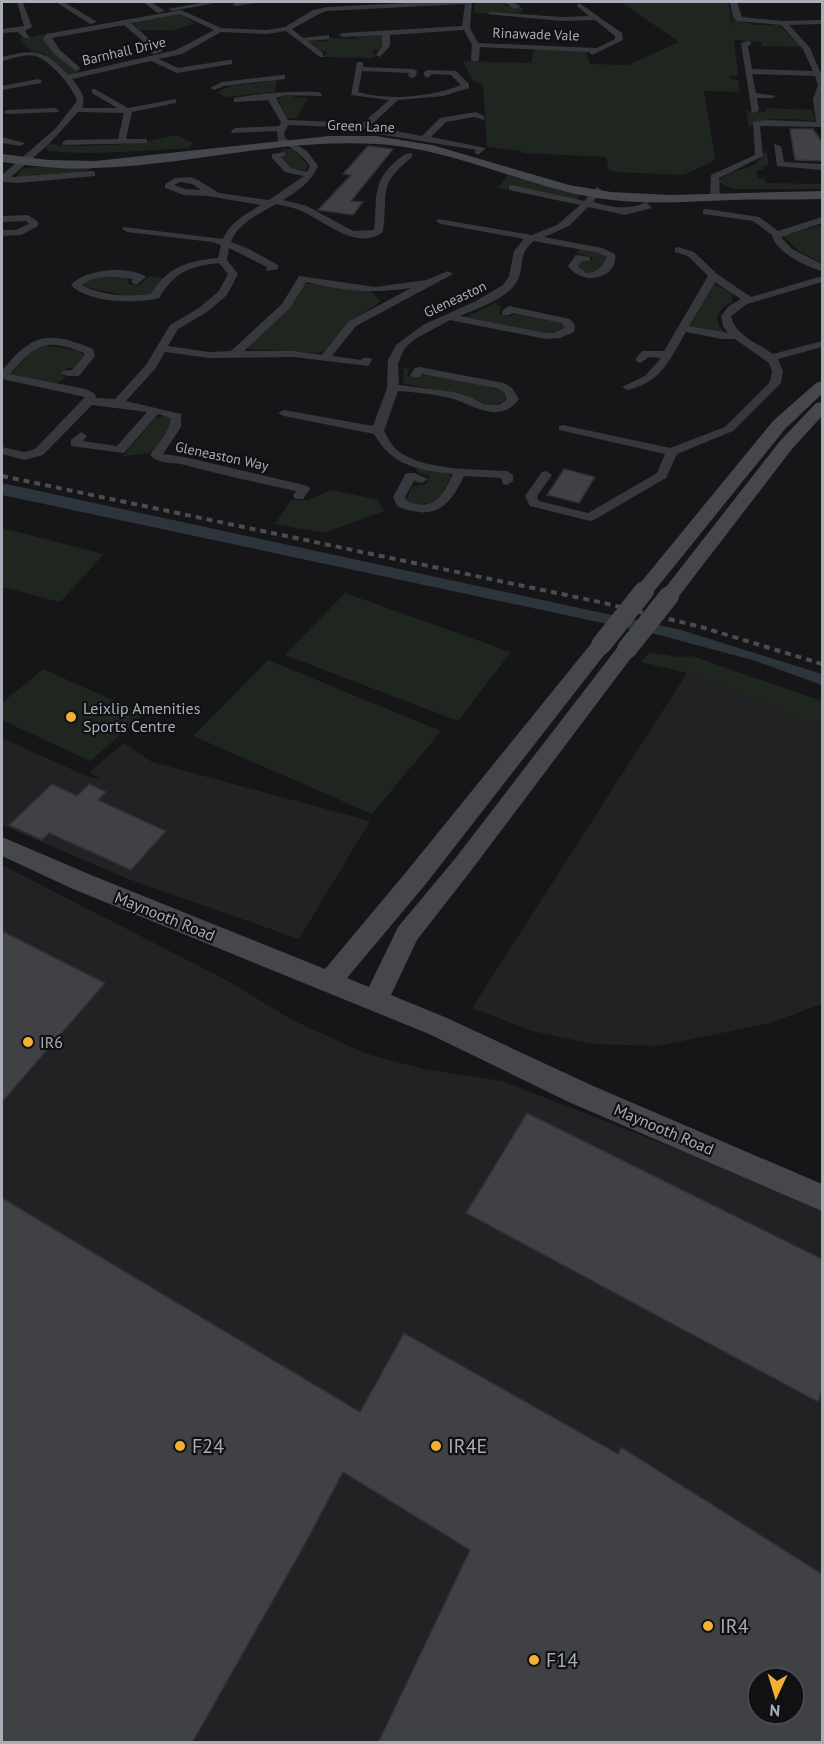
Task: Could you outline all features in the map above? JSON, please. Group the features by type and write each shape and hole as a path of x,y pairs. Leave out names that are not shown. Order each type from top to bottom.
{"main road":[{"name":"Green Lane","path":"24,160 104,162 243,145 285,133 378,137 443,147 548,179 593,196"},
{"name":"Green Lane","path":"7,149 24,160 90,170 226,151 285,133 408,144 479,157 555,186 593,196 621,193 715,196 822,195"},
{"path":"443,147 479,157"},
{"path":"195,151 226,151"},
{"path":"331,982 338,970 416,878 779,425 822,386"},
{"path":"375,1001 407,934 462,866 786,445 822,407"},
{"name":"Maynooth Road","path":"2,846 82,882 331,982 507,1057 581,1094 822,1198"}],"street":[{"path":"60,2 102,22 216,2"},
{"path":"147,2 161,11"},
{"path":"236,4 258,2"},
{"path":"77,68 57,52 47,39 49,36 176,13 186,13 203,24 220,30 250,33 287,29 316,12 327,9 392,3 469,2 466,28 476,45 476,60"},
{"path":"734,2 737,17 740,19 783,23 822,22"},
{"path":"2,31 28,27 19,3"},
{"name":"Rinawade Vale","path":"476,45 594,52 613,45 620,38 616,32 579,5"},
{"name":"Rinawade Vale","path":"497,14 515,8 595,18"},
{"path":"125,22 177,71 230,62"},
{"path":"715,196 714,177 755,160 760,154 756,125 760,123 821,126 817,98 822,85 818,74 811,56 783,23"},
{"path":"348,36 466,28"},
{"path":"287,29 321,53"},
{"path":"20,30 27,36"},
{"name":"Barnhall Drive","path":"77,110 80,94 66,78 194,45 220,30"},
{"path":"138,33 151,31"},
{"path":"378,53 386,46 386,33"},
{"path":"301,40 322,39"},
{"path":"748,43 744,45 755,111"},
{"path":"2,59 37,53 66,78"},
{"path":"811,56 822,56"},
{"path":"412,76 413,71 359,67 354,93 394,99 449,91 466,86 453,73 428,72 428,76"},
{"path":"748,71 818,74"},
{"path":"214,88 222,84 283,75 284,93"},
{"path":"7,85 39,81"},
{"path":"237,100 271,97 284,93 318,94"},
{"path":"94,95 104,96 129,114 121,142"},
{"path":"752,95 772,96"},
{"path":"89,401 118,403 151,367 174,327 204,310 223,293 232,274 222,260 231,230 243,220 291,192 314,170 308,156 285,133 271,97"},
{"path":"365,126 394,99"},
{"path":"2,178 77,110 127,111 173,101"},
{"path":"3,112 38,108 55,110"},
{"path":"425,138 443,120 476,114 481,118"},
{"path":"235,131 285,133 365,126 372,130 482,148 479,157"},
{"path":"759,145 776,141 780,164 822,166"},
{"path":"71,144 140,143"},
{"path":"209,193 305,208 348,234 371,235 378,232 379,199 385,176 409,155 396,152"},
{"path":"282,154 275,156 288,170 310,175"},
{"path":"2,178 18,180 90,170"},
{"path":"512,188 593,196 633,212 647,208 646,205"},
{"name":"Gleneaston","path":"378,431 379,419 393,388 393,359 397,352 428,326 493,296 509,286 515,276 515,257 519,249 535,237 564,226 576,217 593,196"},
{"path":"706,212 756,219 777,234 777,239 789,251 822,268"},
{"path":"2,219 28,218 35,224 18,233 2,232"},
{"path":"777,234 822,220"},
{"path":"441,221 535,237 602,251 612,256 610,262 597,276 580,274 574,270 573,266 579,257 587,259"},
{"path":"127,229 214,239 244,250 274,267 270,269"},
{"path":"678,250 691,254 713,276 749,300"},
{"path":"136,282 141,278 99,273 89,274 76,285 80,289 94,293 148,299 155,296 165,280 178,268 222,260"},
{"path":"292,273 303,278 344,287 375,290 428,283"},
{"path":"326,357 352,324 448,273"},
{"path":"628,387 644,384 657,372 713,276"},
{"path":"234,355 286,306 303,278"},
{"path":"546,475 531,496 534,503 590,517 662,475 672,452 729,429 775,383 778,375 777,367 771,358 738,336 728,326 726,316 737,304 822,279"},
{"path":"375,290 388,303"},
{"path":"450,317 546,336 556,336 570,330 570,325 566,321 509,309 506,314"},
{"path":"683,328 727,337 738,336"},
{"path":"2,376 29,347 43,343 64,344 89,351 90,356 75,374 67,373"},
{"path":"771,358 822,344"},
{"path":"160,348 209,355 274,353 326,357 364,364 367,360"},
{"path":"640,360 646,353 668,355"},
{"path":"393,388 429,390 466,399 486,409 504,407 513,399 512,393 505,387 493,384 419,370 416,375"},
{"path":"2,376 86,392 91,396 89,401 39,452 24,456 2,451"},
{"name":"Gleneaston Way","path":"118,403 177,416 177,423 156,455 163,459 184,461 206,468 304,489 299,496"},
{"path":"81,436 75,443 120,450 155,410"},
{"path":"284,413 378,431 394,453 408,460 460,472 507,475 507,481"},
{"path":"563,428 672,452"},
{"path":"422,479 410,476 399,496 401,504 418,510 439,506 460,472"}],"shaded area":[{"path":"475,2 508,2 505,6 523,8 520,14 474,13"},
{"path":"621,2 728,2 733,29 732,19 756,25 779,25 801,47 762,46 761,42 734,40 738,76 729,76 730,79 738,80 740,92 704,91 715,158 684,175 615,172 609,170 606,157 522,153 522,151 487,147 483,85 473,81 463,61 531,63 534,49 586,51 590,64 628,65 679,42"},
{"path":"183,14 194,24 174,30 139,30 133,22"},
{"path":"45,34 44,38 82,75 66,78 44,53 31,51 19,39"},
{"path":"383,35 380,50 371,51 376,55 373,58 322,57 328,52 318,50 306,42 313,40 327,42 326,39 330,38 356,39 357,36"},
{"path":"265,80 277,80 275,92 225,97 217,92 230,86 266,82"},
{"path":"285,95 294,95 295,98 308,97 297,118 287,118 278,99"},
{"path":"766,108 812,110 815,120 811,122 775,119 754,124 749,128 746,111 766,112"},
{"path":"176,135 193,143 188,148 101,153 49,151 46,148 50,144 98,146"},
{"path":"280,149 293,149 308,165 306,171 289,168 281,158 285,156"},
{"path":"766,149 769,164 763,167 764,170 756,170 758,178 765,179 766,183 822,184 822,189 732,189 718,182 730,173 755,163"},
{"path":"91,168 82,174 56,173 55,175 40,176 40,174 15,178 22,169"},
{"path":"508,175 580,195 576,201 511,185 507,190 498,188"},
{"path":"821,225 822,263 799,251 783,236"},
{"path":"580,249 603,254 609,258 599,270 587,273 578,268 582,260 590,262 593,258 577,253"},
{"path":"96,275 125,278 128,279 129,284 140,285 149,276 162,278 150,296 127,296 85,287 84,283"},
{"path":"304,283 370,291 381,301 348,324 325,351 317,353 249,349 246,346 278,318"},
{"path":"714,283 733,294 732,302 723,307 717,316 719,326 726,334 689,326 711,284"},
{"path":"495,303 502,308 499,314 510,317 514,314 561,322 566,325 564,331 549,334 466,317"},
{"path":"44,345 78,351 85,356 75,368 68,368 62,373 66,377 57,383 11,374 33,348"},
{"path":"404,367 409,370 407,376 438,375 457,378 503,391 507,398 497,405 480,405 460,395 403,383"},
{"path":"165,415 175,418 168,433 150,453 123,456 155,418"},
{"path":"412,464 449,474 451,477 443,492 434,501 423,504 406,501 412,486 426,484 430,476 419,473"},
{"path":"2,483 681,630 822,674 822,685 756,661 659,635 2,495"},
{"path":"331,490 378,500 384,511 324,533 275,524 291,500 308,500"},
{"path":"2,528 104,554 60,602 2,587"},
{"path":"345,593 511,652 458,721 285,655"},
{"path":"650,652 677,657 692,656 822,701 822,728 687,673 641,662"},
{"path":"268,660 441,731 372,814 193,736"},
{"name":"Leixlip Amenities Sports Centre","path":"43,669 144,714 90,761 2,720 2,703"},
{"path":"687,673 822,728 822,1004 770,1023 658,1046 593,1044 532,1031 472,1008"},
{"path":"2,738 84,775 102,780 89,772 124,743 152,762 370,821 299,939 128,879 2,825"},
{"path":"2,865 228,981 292,1020 367,1054 424,1069 502,1081 822,1206 822,1742 2,1742"}],"building":[{"path":"790,129 813,129 822,142 822,161 795,160"},
{"path":"368,146 393,149 351,201 363,202 353,215 318,210 351,175 343,174"},
{"path":"564,469 595,477 579,503 547,495"},
{"path":"52,784 77,796 89,784 106,792 98,800 166,831 131,870 49,833 42,840 9,825"},
{"name":"IR6","path":"2,931 105,983 2,1102"},
{"path":"527,1113 822,1259 822,1391 818,1402 466,1213"},
{"path":"2,1198 360,1412 404,1333 618,1454 621,1447 822,1574 822,1743 378,1743 470,1550 343,1472 305,1544 192,1743 2,1743"}],"railway":[{"path":"2,476 604,603 701,627 822,664"}],"place":[{"name":"Leixlip Amenities Sports Centre","path":"71,717"},
{"name":"IR6","path":"28,1042"},
{"name":"F24","path":"180,1446"},
{"name":"IR4E","path":"436,1446"},
{"name":"IR4","path":"708,1626"},
{"name":"F14","path":"534,1660"}]}
